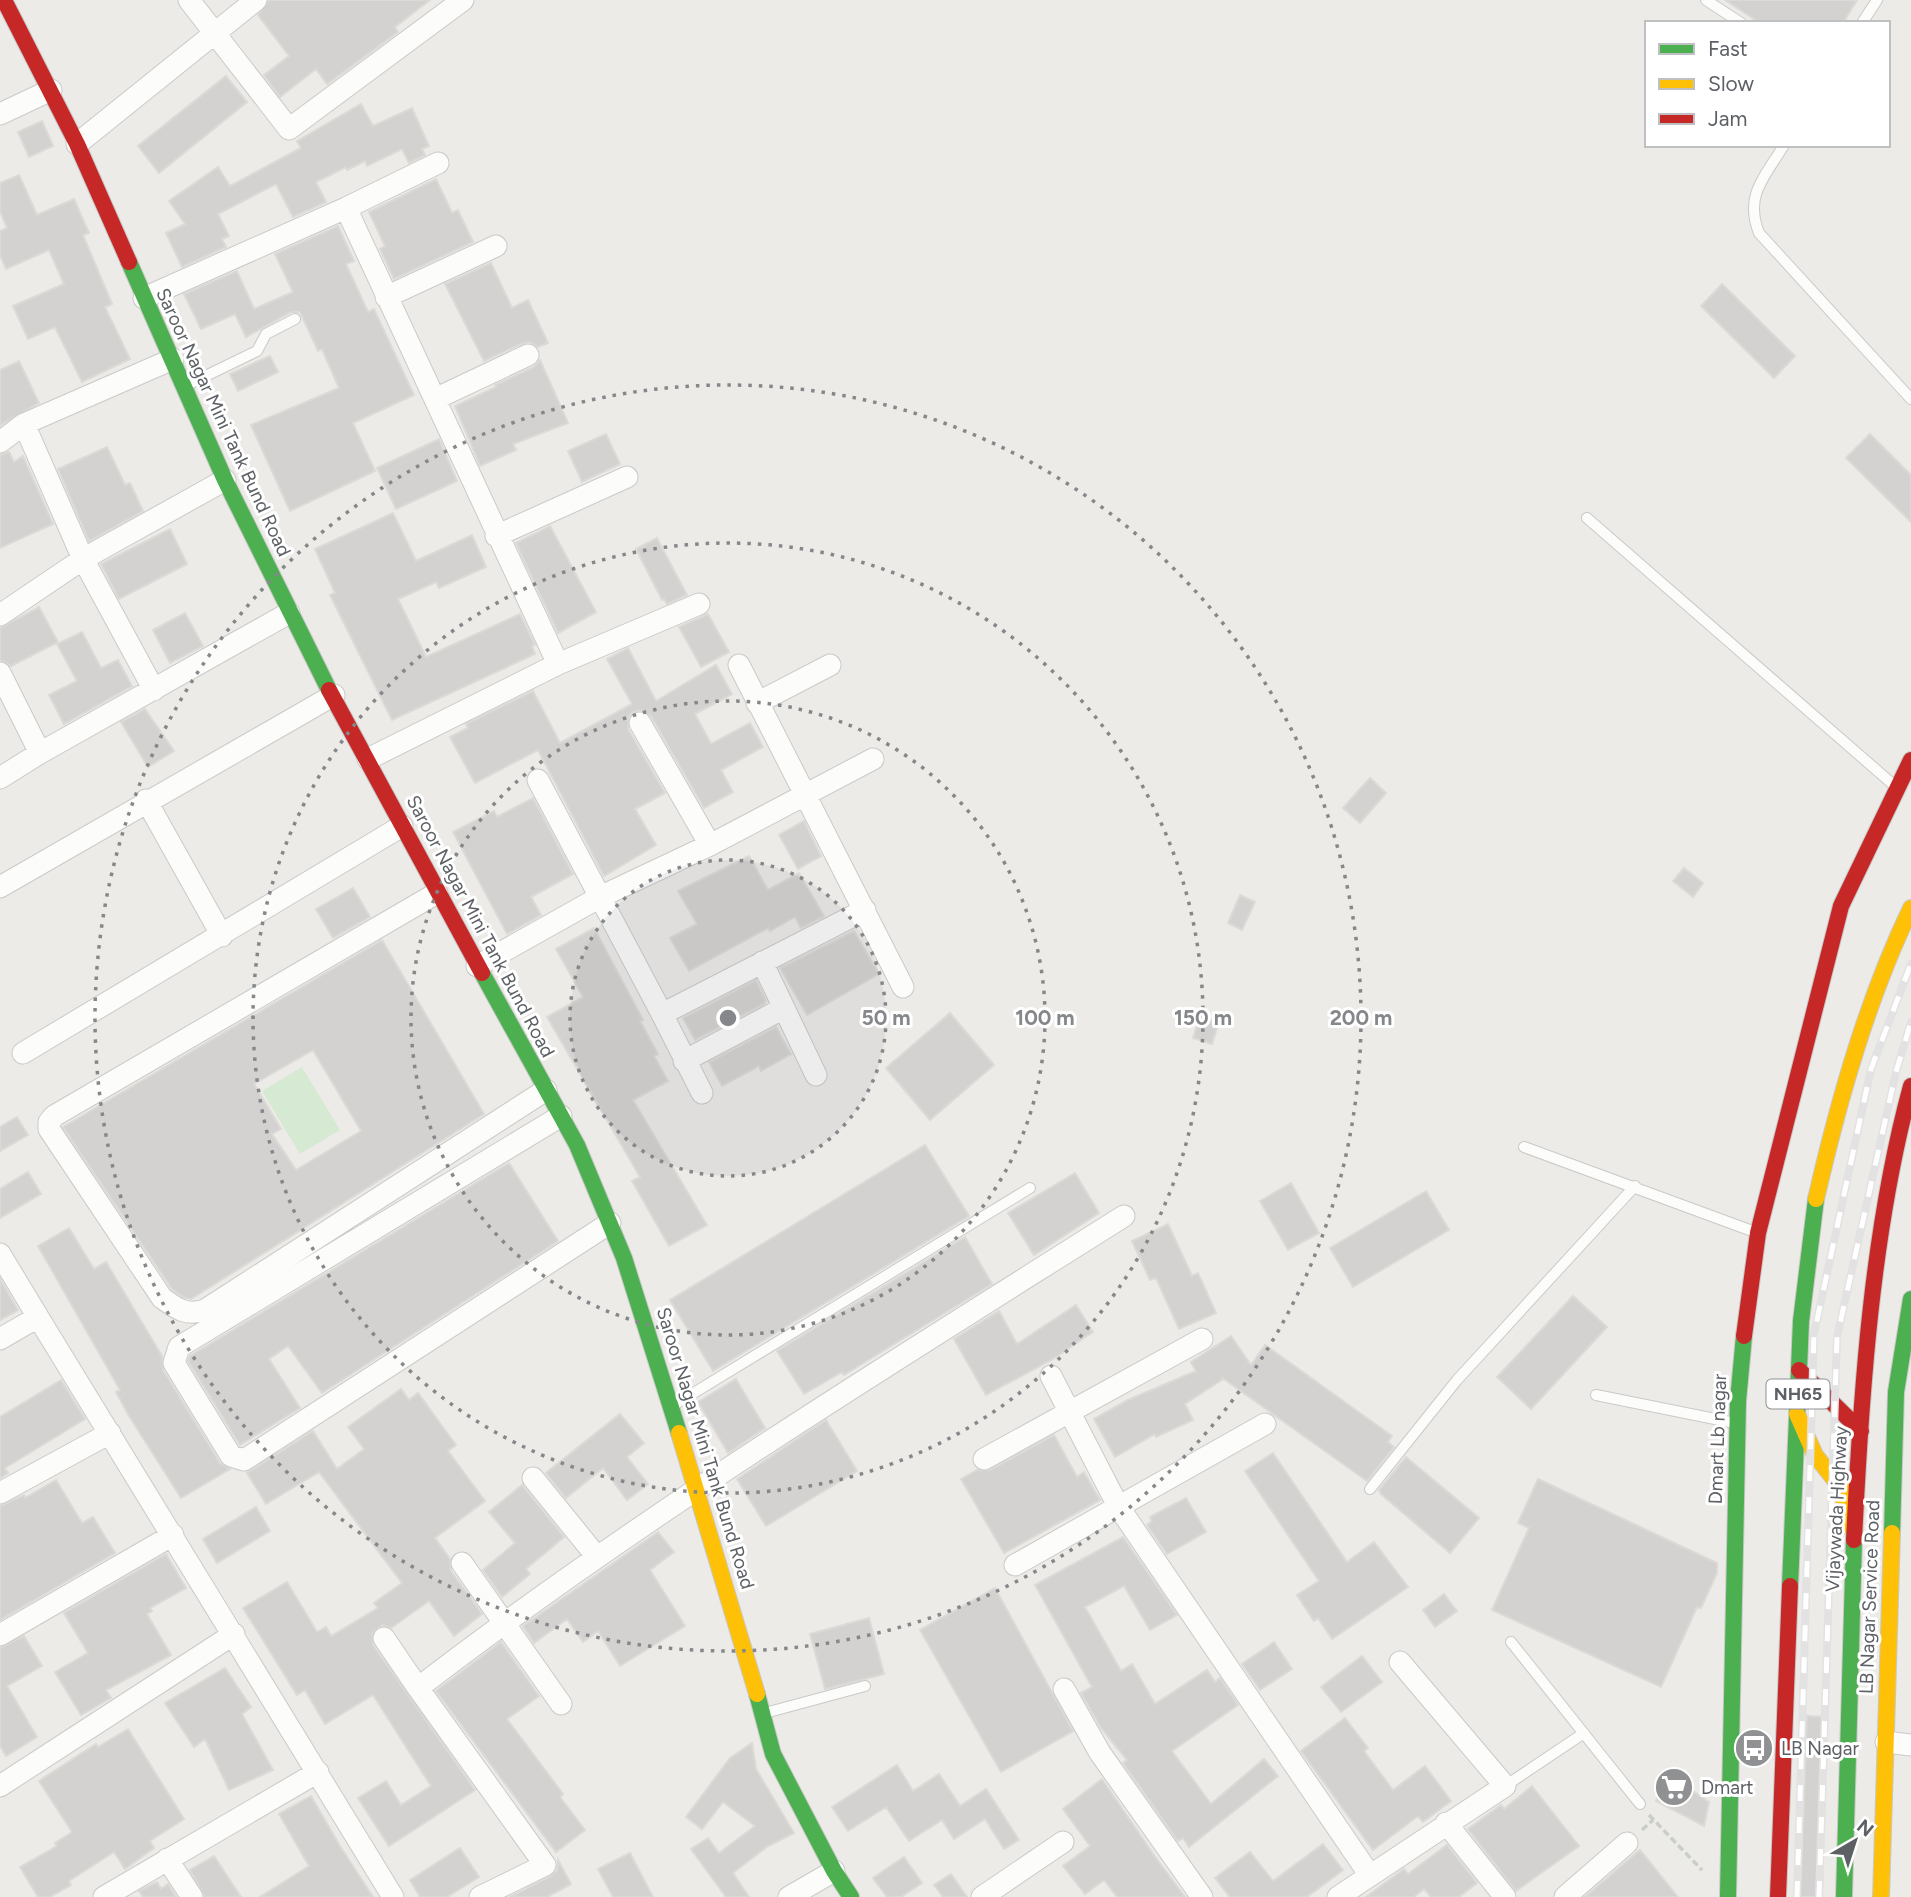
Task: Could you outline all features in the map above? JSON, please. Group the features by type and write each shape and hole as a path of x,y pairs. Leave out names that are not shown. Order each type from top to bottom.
{"main road":[{"name":"Saroor Nagar Mini Tank Bund Road","path":"4,0 77,144 225,480 289,613 437,893 578,1145 624,1258 696,1487 773,1754 834,1871 851,1897"},
{"name":"Dmart Lb nagar","path":"1728,1897 1737,1423 1745,1318 1758,1233 1841,906 1911,760"},
{"name":"Vijaywada Highway","path":"1778,1897 1801,1321 1816,1198 1844,1088 1884,965 1911,908"},
{"name":"Vijaywada Highway","path":"1844,1897 1853,1543 1869,1324 1900,1124 1911,1086"},
{"name":"LB Nagar Service Road","path":"1881,1897 1886,1742 1911,1299"},
{"path":"1799,1370 1861,1431"},
{"name":"Vijaywada Highway","path":"1797,1415 1815,1455 1842,1489 1829,1897"}],"street":[{"path":"189,0 289,129 463,0"},
{"path":"77,144 256,0"},
{"path":"0,114 51,90"},
{"path":"144,298 346,208 439,163"},
{"path":"346,208 496,536 558,664"},
{"path":"386,297 496,246"},
{"path":"435,399 528,355"},
{"path":"0,442 24,424 173,359"},
{"path":"24,424 83,559 154,690"},
{"path":"496,536 627,477"},
{"path":"0,615 83,559 225,480"},
{"path":"368,759 558,664 699,604"},
{"path":"0,778 289,613"},
{"path":"739,665 903,987"},
{"path":"757,703 830,665"},
{"path":"0,673 40,753"},
{"path":"0,887 146,800 334,695"},
{"path":"640,723 710,845"},
{"path":"477,966 600,897 710,845 873,759"},
{"path":"538,780 702,1093"},
{"path":"146,800 222,936"},
{"path":"23,1054 402,826"},
{"path":"437,893 54,1116 49,1129 162,1298 178,1311 193,1314 205,1310 546,1090"},
{"path":"662,1014 865,910"},
{"path":"762,962 817,1075"},
{"path":"684,1061 783,1008"},
{"path":"561,1116 179,1348 174,1363 231,1456 244,1460 610,1223"},
{"path":"418,1688 502,1623 696,1487 1125,1216"},
{"path":"0,1254 393,1897"},
{"path":"0,1339 38,1317"},
{"path":"984,1459 1202,1339"},
{"path":"1051,1377 1118,1507 1370,1874"},
{"path":"1015,1565 1265,1424"},
{"path":"0,1493 110,1433"},
{"path":"533,1478 597,1557"},
{"path":"0,1635 173,1535"},
{"path":"462,1563 561,1704"},
{"path":"2,1781 234,1634"},
{"path":"384,1638 545,1865 482,1897"},
{"path":"1338,1897 1505,1786 1400,1662"},
{"path":"1063,1689 1100,1753 1202,1897"},
{"path":"1886,1742 1911,1745"},
{"path":"104,1897 318,1772"},
{"path":"1446,1823 1505,1897"},
{"path":"982,1897 1063,1842"},
{"path":"1564,1897 1627,1843"},
{"path":"167,1859 192,1897"},
{"path":"789,1897 834,1871"}],"lane":[{"path":"1706,0 1738,21"},
{"path":"1863,21 1877,0"},
{"path":"1783,147 1754,195 1752,209 1759,233 1911,399"},
{"path":"184,387 257,351 266,334 295,319"},
{"path":"1587,518 1897,788"},
{"path":"1524,1147 1758,1233"},
{"path":"1370,1489 1457,1380 1635,1186"},
{"path":"671,1407 1030,1188"},
{"path":"1595,1395 1737,1423"},
{"path":"1511,1642 1640,1804"},
{"path":"762,1714 865,1686"},
{"path":"1505,1786 1584,1733"}],"path":[{"path":"1640,1804 1707,1874"}],"green space":[{"path":"302,1067 340,1130 300,1154 262,1091"}],"building":[{"path":"269,0 430,0 395,27 398,32 327,84 316,69 280,97 264,75 289,56 258,15"},
{"path":"1725,0 1857,0 1844,21 1757,21"},
{"path":"226,76 247,102 159,173 138,146"},
{"path":"361,104 373,126 412,108 429,146 422,149 425,155 409,163 402,149 367,166 365,161 347,170 346,167 316,182 326,202 293,217 276,184 218,214 229,236 222,239 226,247 182,267 166,233 185,224 169,201 218,167 230,186 301,148 297,141"},
{"path":"42,121 53,146 29,157 18,132"},
{"path":"19,175 37,215 74,199 89,233 83,235 112,304 105,307 130,359 82,382 55,327 28,339 13,306 64,284 49,250 6,269 0,255 0,231 7,228 0,211 0,183"},
{"path":"436,179 452,213 458,210 473,242 394,279 380,249 385,246 369,212"},
{"path":"338,226 354,261 346,264 368,312 374,309 414,395 353,423 375,471 290,511 251,425 339,388 322,349 318,351 300,312 291,312 246,337 235,314 201,329 184,294 237,271 254,309 293,292 275,254"},
{"path":"491,263 512,308 528,300 548,343 538,347 530,342 523,343 484,361 445,284"},
{"path":"1722,284 1795,356 1774,378 1701,306"},
{"path":"270,356 278,372 238,391 230,374"},
{"path":"540,360 568,423 513,444 516,450 480,466 455,406 534,367"},
{"path":"19,361 39,403 0,425 0,370"},
{"path":"606,434 620,464 582,482 568,451"},
{"path":"1870,434 1911,475 1911,522 1846,458"},
{"path":"439,439 457,481 396,509 377,468"},
{"path":"107,447 125,485 130,483 143,511 89,541 58,469"},
{"path":"9,452 14,462 23,456 53,524 0,548 0,455"},
{"path":"393,513 416,561 472,535 486,567 439,588 436,582 398,599 426,657 520,614 535,645 532,646 535,654 392,720 330,595 335,593 315,549"},
{"path":"550,526 596,612 558,633 516,543"},
{"path":"170,529 187,564 119,599 101,564"},
{"path":"657,538 687,595 667,604 662,600 636,549"},
{"path":"39,607 58,642 11,666 0,660 0,628"},
{"path":"185,613 203,646 170,663 153,630"},
{"path":"708,614 729,652 701,667 679,627"},
{"path":"82,632 101,668 118,660 132,686 64,724 49,695 77,681 57,644"},
{"path":"628,648 656,701 716,665 732,694 695,714 711,744 750,723 763,747 721,770 733,792 704,808 651,716 641,710 633,712 628,717 628,729 665,793 635,809 656,845 604,876 538,750 475,783 450,737 468,728 466,724 533,691 560,743 632,704 607,659"},
{"path":"145,709 174,751 148,767 121,722"},
{"path":"1370,778 1386,793 1360,823 1343,808"},
{"path":"533,798 573,874 531,897 541,915 507,934 453,832 494,811 497,817"},
{"path":"804,821 821,856 798,869 779,835"},
{"path":"749,856 768,890 799,873 824,916 801,928 795,917 770,931 768,928 689,971 670,938 697,924 678,891"},
{"path":"1684,868 1703,883 1693,897 1673,881"},
{"path":"353,888 370,917 333,938 316,909"},
{"path":"1240,895 1255,902 1242,930 1228,923"},
{"path":"594,928 643,1020 640,1021 658,1054 654,1056 668,1081 633,1100 707,1225 669,1246 632,1181 640,1177 547,1017 583,997 556,949"},
{"path":"854,931 879,974 807,1015 780,968"},
{"path":"382,940 484,1114 191,1299 172,1289 63,1127","holes":["313,1050 361,1131 296,1170 272,1134 281,1129 254,1084"]},
{"path":"756,980 766,1001 764,1004 695,1040 683,1018"},
{"path":"950,1013 994,1065 930,1120 886,1068"},
{"path":"1200,1016 1219,1022 1212,1044 1193,1038"},
{"path":"776,1027 791,1054 761,1071 759,1066 722,1086 709,1062"},
{"path":"17,1117 28,1135 0,1151 0,1127"},
{"path":"925,1145 969,1216 713,1371 670,1300"},
{"path":"509,1163 558,1241 322,1393 288,1346 269,1359 300,1408 240,1445 188,1361 190,1356"},
{"path":"28,1172 41,1194 0,1218 0,1189"},
{"path":"1075,1173 1099,1213 1034,1255 1008,1213"},
{"path":"1291,1183 1319,1233 1288,1250 1260,1201"},
{"path":"1426,1191 1449,1230 1353,1287 1330,1248"},
{"path":"1168,1224 1192,1276 1198,1273 1216,1313 1179,1329 1156,1278 1150,1280 1132,1241"},
{"path":"69,1228 94,1269 106,1262 162,1356 163,1370 220,1463 230,1469 181,1498 129,1416 116,1392 120,1390 38,1246"},
{"path":"965,1237 992,1284 844,1375 842,1372 804,1394 777,1351"},
{"path":"0,1279 18,1310 0,1320"},
{"path":"1573,1296 1607,1327 1531,1409 1497,1377"},
{"path":"1076,1305 1093,1332 1053,1359 986,1395 954,1339 999,1311 1017,1344"},
{"path":"1231,1336 1251,1365 1265,1345 1392,1436 1388,1442 1394,1447 1367,1481 1221,1377 1223,1379 1185,1404 1193,1420 1156,1437 1155,1434 1115,1457 1094,1419 1128,1400 1196,1371 1191,1362"},
{"path":"736,1379 765,1428 728,1453 698,1402"},
{"path":"61,1380 85,1419 5,1468 8,1473 0,1478 0,1417"},
{"path":"401,1389 409,1400 418,1393 456,1445 448,1451 485,1501 435,1538 450,1559 451,1571 482,1614 454,1636 429,1601 391,1628 382,1625 372,1633 373,1645 475,1790 389,1846 358,1798 386,1781 401,1805 431,1786 373,1695 325,1724 305,1690 297,1695 243,1608 287,1582 317,1632 326,1627 331,1636 378,1608 374,1603 402,1583 319,1472 266,1504 247,1473 313,1431 337,1469 364,1449 348,1427"},
{"path":"620,1414 644,1443 627,1457 648,1484 627,1500 603,1468 566,1498 546,1473"},
{"path":"826,1420 857,1471 766,1526 737,1479"},
{"path":"1054,1435 1077,1477 1084,1472 1100,1500 1004,1553 961,1479 977,1470 990,1470"},
{"path":"1273,1453 1347,1562 1374,1542 1408,1587 1332,1639 1318,1618 1314,1621 1297,1595 1319,1581 1245,1471"},
{"path":"1406,1457 1479,1518 1450,1553 1379,1490"},
{"path":"1538,1479 1717,1563 1717,1573 1701,1608 1697,1607 1661,1687 1492,1610 1529,1528 1518,1523"},
{"path":"56,1480 82,1523 93,1517 115,1553 0,1620 0,1506 24,1495 25,1498"},
{"path":"522,1485 564,1537 526,1569 530,1574 502,1597 483,1570 515,1543 489,1512"},
{"path":"1186,1498 1206,1532 1167,1554 1147,1525 1152,1521 1150,1517"},
{"path":"256,1507 270,1531 217,1563 203,1539"},
{"path":"658,1532 674,1552 650,1570 685,1626 620,1666 598,1631 583,1642 567,1619 534,1643 523,1626"},
{"path":"1123,1537 1177,1615 1150,1630 1124,1586 1085,1607 1121,1671 1132,1664 1155,1704 1207,1670 1215,1682 1220,1678 1238,1705 1172,1751 1211,1804 1264,1759 1278,1776 1189,1847 1183,1838 1178,1841 1123,1763 1127,1760 1101,1728 1081,1693 1092,1687 1035,1585"},
{"path":"166,1554 186,1588 150,1608 152,1611 147,1614 171,1655 106,1690 111,1698 81,1715 55,1672 88,1653 64,1613"},
{"path":"995,1588 1073,1731 1001,1772 920,1630"},
{"path":"1444,1594 1457,1611 1435,1627 1423,1610"},
{"path":"869,1618 884,1674 825,1689 810,1634"},
{"path":"24,1636 42,1666 7,1686 37,1737 6,1756 0,1746 0,1648"},
{"path":"501,1642 539,1696 507,1719 563,1794 560,1797 585,1830 556,1852 436,1691"},
{"path":"1274,1642 1292,1669 1260,1690 1242,1664"},
{"path":"1362,1656 1382,1682 1341,1712 1321,1687"},
{"path":"225,1668 251,1707 242,1714 273,1770 229,1790 205,1739 194,1747 165,1703"},
{"path":"1807,1716 1826,1717 1822,1897 1800,1897"},
{"path":"1345,1718 1368,1748 1364,1751 1393,1790 1425,1766 1451,1801 1423,1822 1418,1816 1373,1850 1301,1751"},
{"path":"128,1729 184,1819 150,1841 154,1848 125,1869 114,1852 69,1881 71,1885 50,1897 38,1897 20,1867 57,1846 55,1843 72,1832 39,1781 96,1744 98,1747"},
{"path":"752,1743 756,1769 794,1833 768,1846 733,1873 749,1897 726,1897 691,1849 708,1838 719,1853 755,1826 723,1802 702,1829 686,1817 730,1758"},
{"path":"897,1765 913,1791 939,1774 960,1806 986,1789 1019,1840 1004,1849 985,1819 954,1839 942,1820 909,1841 886,1807 848,1831 832,1807"},
{"name":"Dmart","path":"1667,1773 1709,1802 1704,1826 1656,1801"},
{"path":"1102,1779 1185,1897 1117,1897 1104,1880 1085,1894 1063,1866 1090,1846 1063,1809"},
{"path":"1532,1786 1579,1846 1516,1891 1468,1829 1501,1805 1504,1809"},
{"path":"311,1796 373,1897 260,1897 309,1866 279,1814"},
{"path":"1323,1844 1343,1870 1307,1897 1230,1897 1215,1878 1250,1852 1273,1881"},
{"path":"1447,1845 1477,1883 1459,1897 1431,1897 1424,1889 1414,1897 1366,1897 1404,1869 1408,1874"},
{"path":"460,1848 479,1877 447,1897 420,1897 410,1880"},
{"path":"1640,1850 1678,1897 1585,1897 1628,1860"},
{"path":"630,1853 653,1897 613,1897 598,1869"},
{"path":"214,1856 241,1897 205,1897 190,1870"},
{"path":"904,1857 922,1883 901,1897 887,1897 873,1878"},
{"path":"558,1860 571,1884 547,1897 510,1897 551,1876 557,1871"},
{"path":"951,1874 967,1897 943,1897 934,1885"},
{"path":"157,1882 161,1889 168,1884 176,1897 143,1897 139,1891"}],"railway":[{"path":"1797,1897 1814,1334 1871,1069 1911,964"},
{"path":"1819,1897 1837,1337 1896,1072 1911,1022"}],"traffic: fast":[{"path":"129,262 225,480 329,690"},
{"path":"482,973 577,1145 624,1258 679,1433"},
{"path":"1790,1586 1801,1321 1816,1199"},
{"path":"1892,1533 1896,1392 1911,1299"},
{"path":"1728,1897 1738,1401 1744,1336"},
{"path":"1844,1897 1854,1540"},
{"path":"757,1694 773,1754 834,1871 851,1897"}],"traffic: slow":[{"path":"1816,1199 1856,1050 1881,978 1911,908"},
{"path":"1797,1414 1815,1455 1842,1489 1840,1527"},
{"path":"679,1433 757,1694"},
{"path":"1881,1897 1892,1533"}],"traffic: jam":[{"path":"4,0 77,144 129,262"},
{"path":"329,690 482,973"},
{"path":"1744,1336 1758,1233 1841,906 1911,760"},
{"path":"1854,1540 1870,1311 1887,1196 1911,1086"},
{"path":"1799,1370 1861,1431"},
{"path":"1778,1897 1790,1586"}],"place":[{"name":"LB Nagar","path":"1754,1748"},
{"name":"Dmart","path":"1674,1787"}]}
